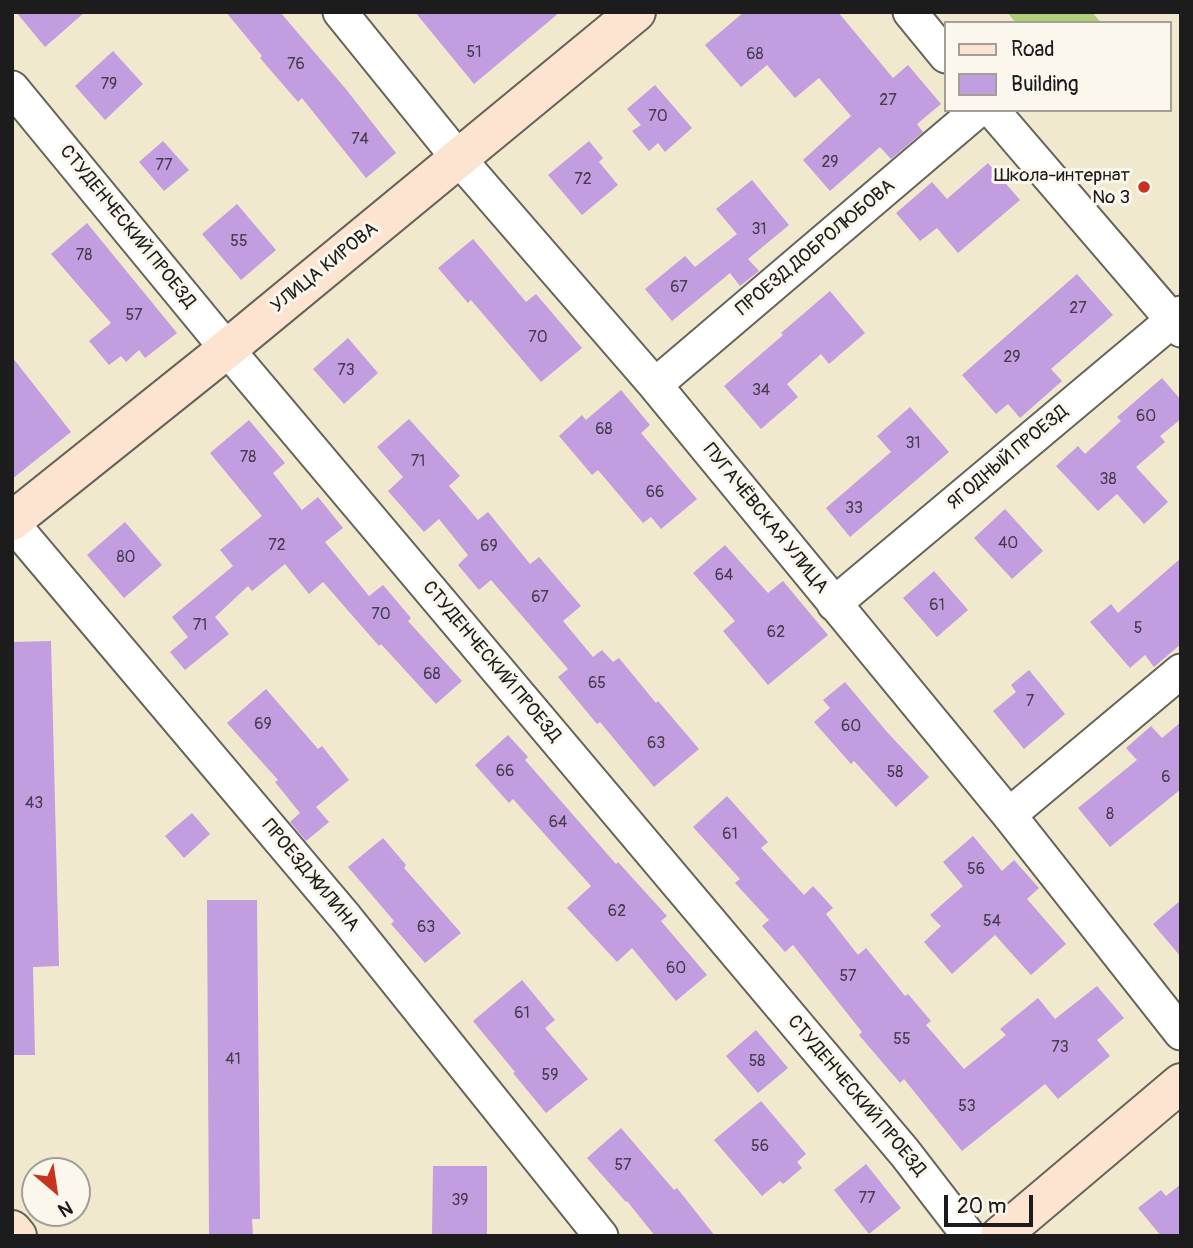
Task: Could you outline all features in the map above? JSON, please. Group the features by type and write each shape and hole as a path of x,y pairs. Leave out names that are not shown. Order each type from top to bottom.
{"street":[{"name":"ПУГАЧЁВСКАЯ УЛИЦА","path":"340,12 459,159 655,385 1009,815 1181,1033"},
{"name":"УЛИЦА КИРОВА","path":"12,522 227,349 636,12"},
{"path":"910,12 944,54"},
{"name":"СТУДЕНЧЕСКИЙ ПРОЕЗД","path":"12,88 227,349 896,1142 969,1236"},
{"name":"ПРОЕЗД ДОБРОЛЮБОВА","path":"655,385 976,112"},
{"path":"994,112 1178,321"},
{"name":"ЯГОДНЫЙ ПРОЕЗД","path":"835,604 1178,321"},
{"name":"ПРОЕЗД ЖИЛИНА","path":"12,522 346,918 601,1236"},
{"path":"1009,815 1181,671"},
{"path":"1000,1236 1181,1083"},
{"path":"12,1230 17,1236"}],"green space":[{"path":"1007,12 1092,12 1099,21 1014,21"}],"building":[{"path":"16,12 85,12 45,47"},
{"path":"226,12 280,12 396,153 366,178 302,98 298,102 260,58 262,56"},
{"path":"415,12 560,12 474,84"},
{"path":"744,12 838,12 893,78 908,65 941,104 917,124 923,132 891,159 880,147 830,191 803,160 851,116 819,78 795,98 767,65 741,87 705,45"},
{"path":"113,51 143,84 105,120 75,86"},
{"path":"655,85 692,128 665,152 658,143 649,151 632,131 641,125 627,109"},
{"path":"163,141 189,170 164,191 139,162"},
{"path":"589,141 603,158 599,162 618,185 582,215 548,175"},
{"path":"988,163 1020,200 958,253 937,228 920,241 896,213 932,182 947,199"},
{"path":"752,180 789,225 748,259 759,271 740,286 730,273 672,321 645,289 685,256 695,267 737,234 716,209"},
{"path":"237,204 276,250 241,280 202,234"},
{"path":"87,223 177,333 145,358 139,350 126,362 121,356 109,365 89,341 111,323 51,254"},
{"path":"473,239 526,302 536,294 582,348 541,382 471,300 468,303 438,268"},
{"path":"1077,274 1113,315 1051,369 1062,381 1020,418 1008,404 996,414 962,375"},
{"path":"830,291 865,333 829,364 821,354 787,384 798,397 761,429 724,386"},
{"path":"348,338 378,373 344,404 313,369"},
{"path":"12,357 71,432 12,479"},
{"path":"1162,378 1181,400 1181,419 1160,436 1165,442 1136,467 1168,502 1144,524 1117,494 1098,511 1056,466 1078,446 1085,454 1121,421 1117,417"},
{"path":"621,390 650,425 641,433 697,499 661,529 651,517 643,523 598,470 592,475 559,436 582,415 586,420"},
{"path":"910,407 949,452 850,537 826,508 891,452 877,436"},
{"path":"409,419 460,476 449,486 478,520 488,512 530,564 539,557 581,606 563,621 593,657 602,650 613,662 619,658 699,749 654,787 558,677 568,669 491,580 479,590 458,565 468,555 439,519 424,532 388,491 403,477 377,447"},
{"path":"249,420 285,463 273,473 302,510 318,497 343,528 325,542 369,596 383,585 411,618 408,621 462,681 436,704 381,644 379,646 323,582 309,594 285,564 252,591 248,586 215,617 229,634 185,670 170,652 188,637 172,617 233,566 220,550 262,516 210,453"},
{"path":"1005,509 1043,551 1012,579 974,538"},
{"path":"125,522 162,565 124,598 87,555"},
{"path":"725,545 768,593 783,581 828,635 768,685 723,631 735,621 693,573"},
{"path":"1181,558 1181,644 1154,667 1145,655 1130,668 1090,622 1111,604 1118,613"},
{"path":"934,571 968,610 937,637 903,598"},
{"path":"51,641 59,966 33,967 35,1055 12,1055 12,642"},
{"path":"1029,670 1065,714 1024,749 993,711 1016,692 1011,685"},
{"path":"845,682 929,777 896,807 854,761 851,764 814,722 830,708 823,700"},
{"path":"266,689 318,749 322,746 349,780 316,807 329,822 306,841 290,822 300,813 275,782 278,780 227,723"},
{"path":"1181,722 1181,789 1110,847 1078,808 1137,760 1126,748 1151,726 1162,738"},
{"path":"508,735 528,757 525,760 616,864 618,862 667,916 661,921 707,975 676,1001 632,948 617,962 567,908 591,886 513,799 509,803 475,765"},
{"path":"727,796 768,842 761,848 804,895 813,886 833,908 826,914 858,955 866,948 905,996 908,994 931,1021 926,1025 964,1069 1006,1035 1000,1029 1038,998 1055,1019 1097,986 1124,1018 1097,1040 1110,1056 1058,1099 1045,1084 962,1151 904,1079 900,1083 859,1035 862,1032 793,945 785,952 762,926 769,920 735,883 740,879 693,827"},
{"path":"192,813 210,834 184,858 165,836"},
{"path":"973,836 1002,871 1014,860 1039,888 1027,899 1066,944 1031,975 995,935 952,974 924,942 941,926 930,915 963,886 943,862"},
{"path":"383,838 406,865 404,868 461,933 425,963 391,924 394,921 348,867"},
{"path":"207,900 257,900 260,1219 252,1219 253,1236 209,1236"},
{"path":"1181,900 1181,957 1153,924"},
{"path":"522,980 555,1020 545,1028 588,1079 546,1113 473,1021"},
{"path":"756,1030 788,1068 758,1093 726,1056"},
{"path":"761,1101 806,1154 797,1162 802,1168 783,1184 780,1181 762,1196 714,1140"},
{"path":"621,1128 674,1190 677,1188 715,1236 655,1236 587,1158"},
{"path":"866,1164 901,1208 869,1234 834,1190"},
{"path":"433,1166 487,1166 487,1236 432,1236"},
{"path":"1181,1184 1181,1236 1161,1236 1138,1208 1161,1190 1166,1196"}],"place":[{"name":"Школа-интернат № 3","path":"1144,187"}]}
